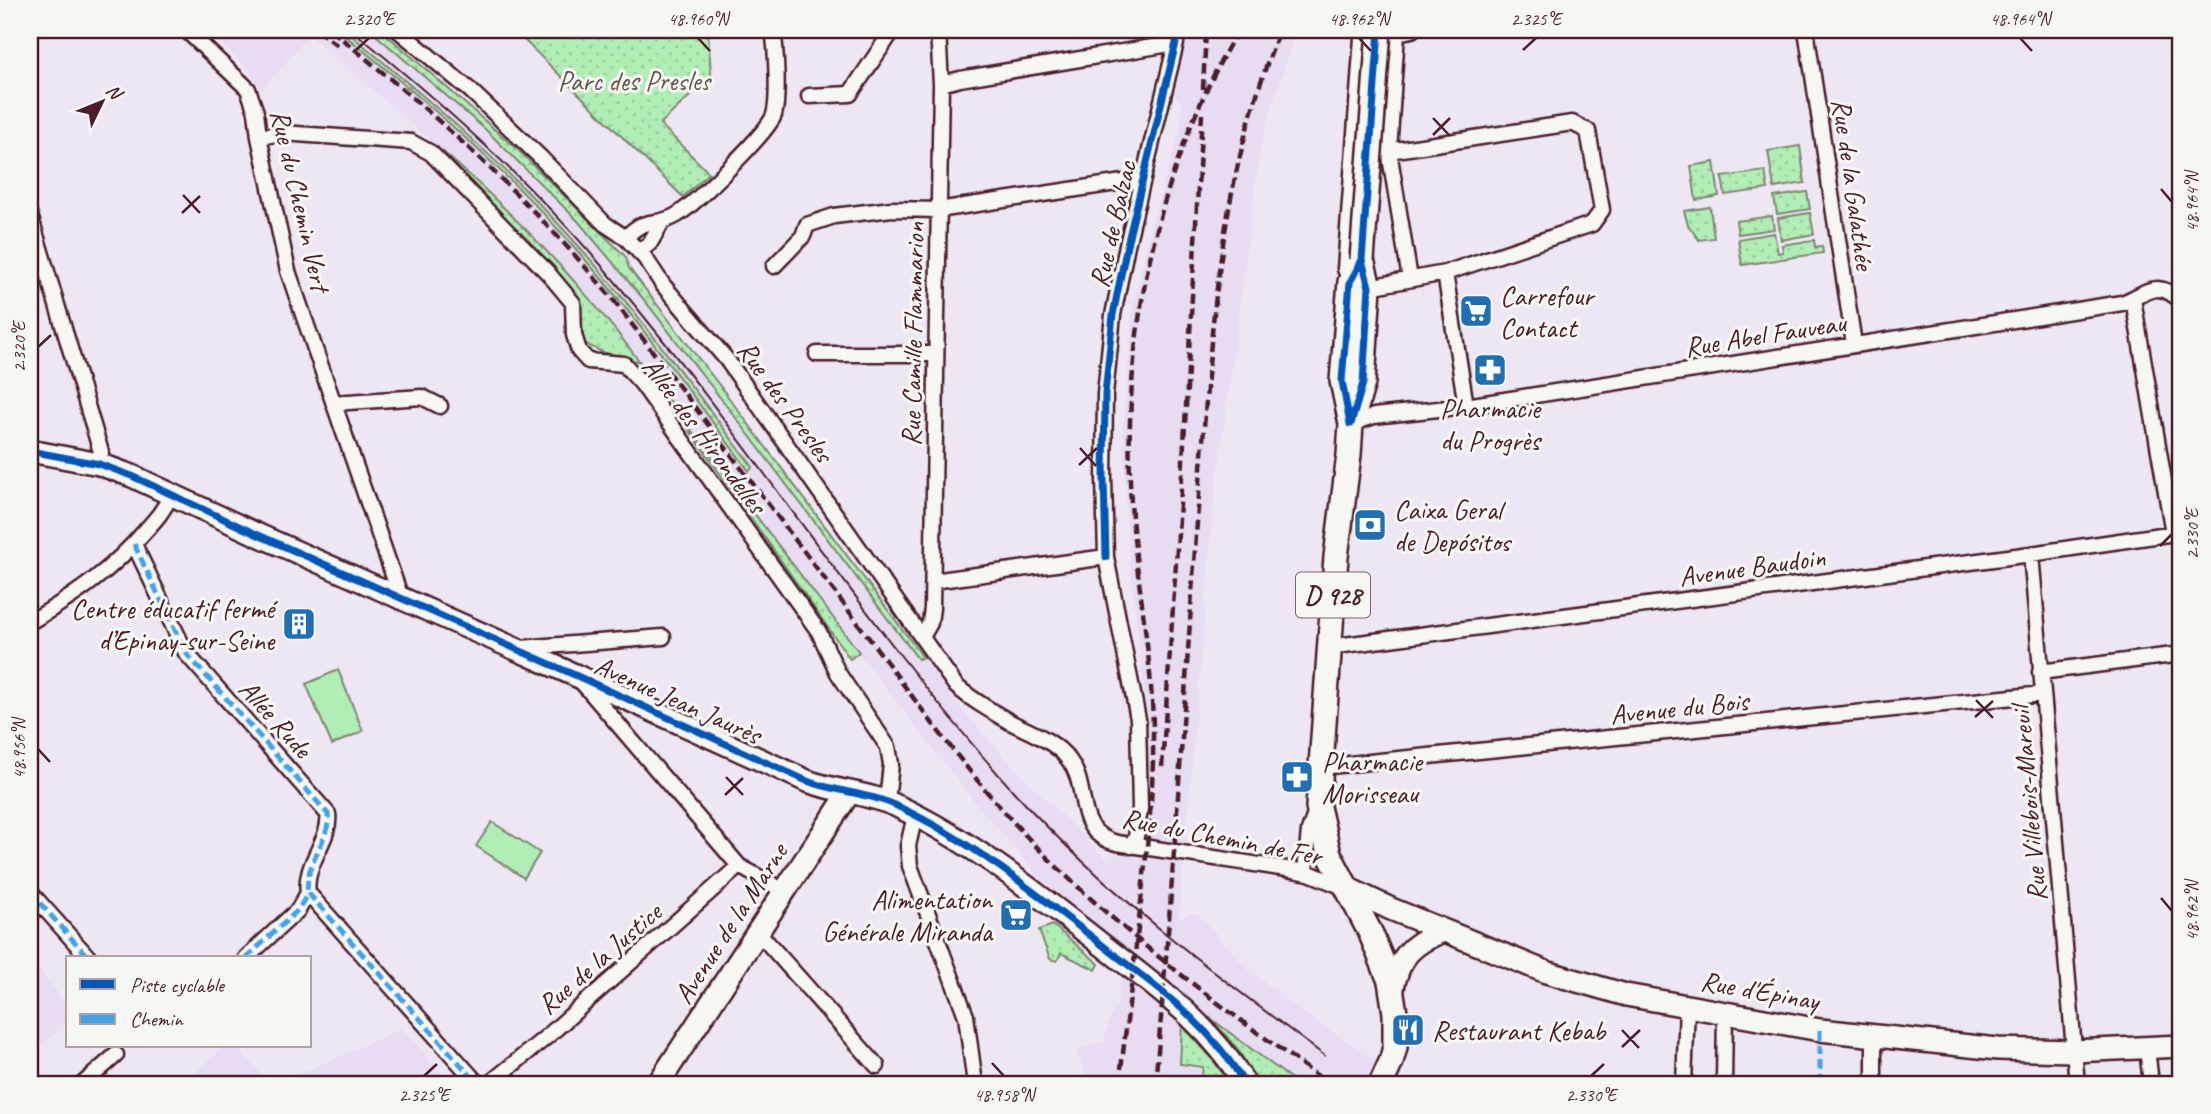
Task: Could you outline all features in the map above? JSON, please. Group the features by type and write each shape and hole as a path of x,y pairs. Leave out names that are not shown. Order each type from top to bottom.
{"main road":[{"name":"D 928","path":"1381,1083 1395,1048 1392,993 1383,962 1329,853 1318,807 1336,557 1349,455 1350,424 1363,383 1360,285 1362,260 1390,31"}],"street":[{"name":"Rue du Chemin Vert","path":"186,30 247,89 256,112 288,271 401,598"},
{"name":"Rue des Presles","path":"398,30 480,100 606,224 626,238 639,252 663,285 727,360 956,686 968,696 1051,744 1068,758 1075,770 1090,826"},
{"path":"626,238 640,224 662,222 676,215 703,194 768,126 775,107 772,30"},
{"path":"809,96 850,94 894,30"},
{"name":"Rue Camille Flammarion","path":"922,637 930,623 933,581 941,84 938,30"},
{"name":"Rue de la Galathée","path":"1806,30 1854,344"},
{"path":"1389,151 1572,123 1588,131 1602,202 1599,217 1592,224 1445,273 1410,279 1360,285 1345,269 1362,38 1390,31 1389,151 1410,279"},
{"path":"941,84 1176,37"},
{"name":"Rue de Balzac","path":"1131,846 1136,837 1140,808 1138,719 1106,557 1105,406 1113,315 1176,37"},
{"name":"Allée des Hirondelles","path":"259,137 282,133 411,142 440,161 548,273 573,303 574,335 579,351 588,361 624,364 642,384 819,632 838,673 888,747 891,764 887,802"},
{"path":"774,266 803,236 807,226 834,216 892,209 938,210 1143,179"},
{"path":"30,215 101,452 99,464"},
{"path":"639,252 650,243 662,222"},
{"path":"1445,273 1466,406"},
{"name":"Rue Abel Fauveau","path":"1350,424 1374,416 1466,406 2122,303 2141,293 2160,288 2169,290 2181,301"},
{"path":"2133,299 2177,532"},
{"path":"817,354 935,354"},
{"path":"334,403 422,397 440,405"},
{"name":"Avenue Jean Jaurès","path":"30,451 99,464 132,476 807,781 887,802 915,815 1007,871 1036,892 1192,1017 1220,1047 1245,1084"},
{"path":"30,622 75,596 134,544 166,507 171,494"},
{"name":"Avenue Baudoin","path":"1329,647 2031,554 2177,532"},
{"name":"Allée Rude","path":"134,544 186,653 326,811 330,819 306,880 308,893"},
{"name":"Rue Villebois-Mareuil","path":"2031,554 2077,1084"},
{"path":"933,581 1106,557"},
{"path":"512,649 663,637"},
{"path":"2040,673 2181,654"},
{"path":"577,676 739,866 784,891"},
{"name":"Avenue du Bois","path":"1320,767 2043,694"},
{"name":"Avenue de la Marne","path":"658,1084 849,793"},
{"path":"1305,872 1310,831 1318,807"},
{"path":"915,815 908,846 910,866 965,1016 975,1084"},
{"name":"Rue du Chemin de Fer","path":"1090,826 1103,839 1131,846 1305,872 1349,889"},
{"name":"Rue de la Justice","path":"489,1084 559,1026 739,866"},
{"name":"Rue d'Épinay","path":"1349,889 1443,931 1546,972 1626,995 1820,1030 1998,1049 2073,1051 2181,1046"},
{"path":"30,892 87,956"},
{"path":"248,956 298,910 308,893 478,1084"},
{"path":"1392,993 1396,975 1406,954 1416,944 1443,931"},
{"path":"758,932 877,1066"},
{"path":"1684,1084 1687,1006"},
{"path":"1724,1084 1725,1012"},
{"path":"1874,1035 1874,1084"},
{"path":"2147,1048 2151,1084"},
{"path":"83,1084 116,1055"}],"shaded area":[{"path":"207,30 381,30 517,149 626,257 629,268 963,711 1015,768 1108,861 1115,855 1133,856 1146,731 1127,536 1123,428 1133,305 1152,222 1180,130 1182,106 1174,92 1182,30 1296,30 1260,149 1214,503 1179,919 1188,913 1197,913 1248,969 1307,1015 1376,1060 1407,1084 1298,1084 1184,998 1180,1064 1203,1067 1201,1082 1098,1084 1099,1076 1086,1075 1076,1050 1101,1041 1106,1042 1104,1035 1118,1001 1124,949 1040,878 975,803 623,339 554,257 498,199 309,35 262,91 248,69"},
{"path":"30,958 66,1003 66,1024 30,1056"},
{"path":"402,1028 451,1084 274,1084 324,1063"},
{"path":"223,1048 238,1048 271,1084 182,1084"}],"green space":[{"path":"338,30 345,30 434,106 493,158 548,213 599,269 644,325 753,467 749,471 668,362 555,226 466,138"},
{"path":"370,30 381,30 517,149 626,257 629,268 923,657 918,659 743,427 645,301 578,221 486,130"},
{"name":"Parc des Presles","path":"514,30 708,30 711,76 660,124 709,173 683,197"},
{"path":"1800,146 1805,183 1774,188 1768,151"},
{"path":"441,150 495,199 546,251 595,305 640,362 603,352 582,341 579,307 572,290"},
{"path":"1714,162 1719,196 1696,200 1691,166"},
{"path":"1765,171 1768,189 1725,195 1722,177"},
{"path":"1807,192 1810,209 1777,214 1774,197"},
{"path":"1710,207 1714,238 1699,240 1688,225 1684,211"},
{"path":"1810,213 1814,234 1781,240 1778,218"},
{"path":"1772,216 1774,229 1738,234 1736,221"},
{"path":"1774,233 1778,253 1783,252 1782,245 1814,240 1815,247 1822,246 1823,253 1742,265 1738,239"},
{"path":"664,394 859,652 850,659"},
{"path":"338,670 363,731 332,745 306,684"},
{"path":"492,822 540,853 524,878 476,846"},
{"path":"1053,925 1099,964 1096,970 1061,953 1057,961 1050,959 1039,930"},
{"path":"1209,1017 1298,1084 1257,1084 1238,1049"},
{"path":"1182,1025 1210,1056 1230,1084 1201,1082 1203,1067 1180,1064"}],"tram line":[{"path":"352,30 482,142 543,202 601,265 706,396 960,730 1050,830 1164,932 1325,1056"}],"railway":[{"path":"317,30 337,45"},
{"path":"331,30 407,93 480,159 583,264 615,302 938,730 983,787 1031,841 1137,939 1212,999 1329,1084"},
{"path":"1203,89 1206,30"},
{"path":"1119,1084 1146,860 1153,756 1150,677 1131,503 1132,380 1139,319 1165,199 1209,84 1238,30"},
{"path":"1155,1084 1207,385 1220,265 1242,148 1280,30"},
{"path":"1162,767 1183,461 1202,114"}],"marked path":[{"path":"134,544 186,653 328,814 326,832 310,872 308,893"},
{"path":"30,892 87,956"},
{"path":"308,893 478,1084"},
{"path":"248,956 298,910 308,893"},
{"path":"1820,1030 1820,1084"}],"cycle path":[{"path":"1106,557 1105,394 1113,315 1127,245 1176,43 1176,30"},
{"path":"1351,424 1363,383 1369,287 1362,260 1379,30"},
{"path":"1350,424 1342,381 1350,282 1362,260"},
{"path":"30,451 99,464 132,476 807,781 888,802 926,821 1004,870 1161,991 1215,1042 1245,1084"}],"place":[{"name":"Carrefour Contact","path":"1476,311"},
{"name":"Pharmacie du Progrès","path":"1490,370"},
{"name":"Caixa Geral de Depósitos","path":"1370,525"},
{"name":"Centre éducatif fermé d’Epinay-sur-Seine","path":"299,624"},
{"name":"Pharmacie Morisseau","path":"1297,777"},
{"name":"Alimentation Générale Miranda","path":"1016,915"},
{"name":"Restaurant Kebab","path":"1408,1030"}]}
